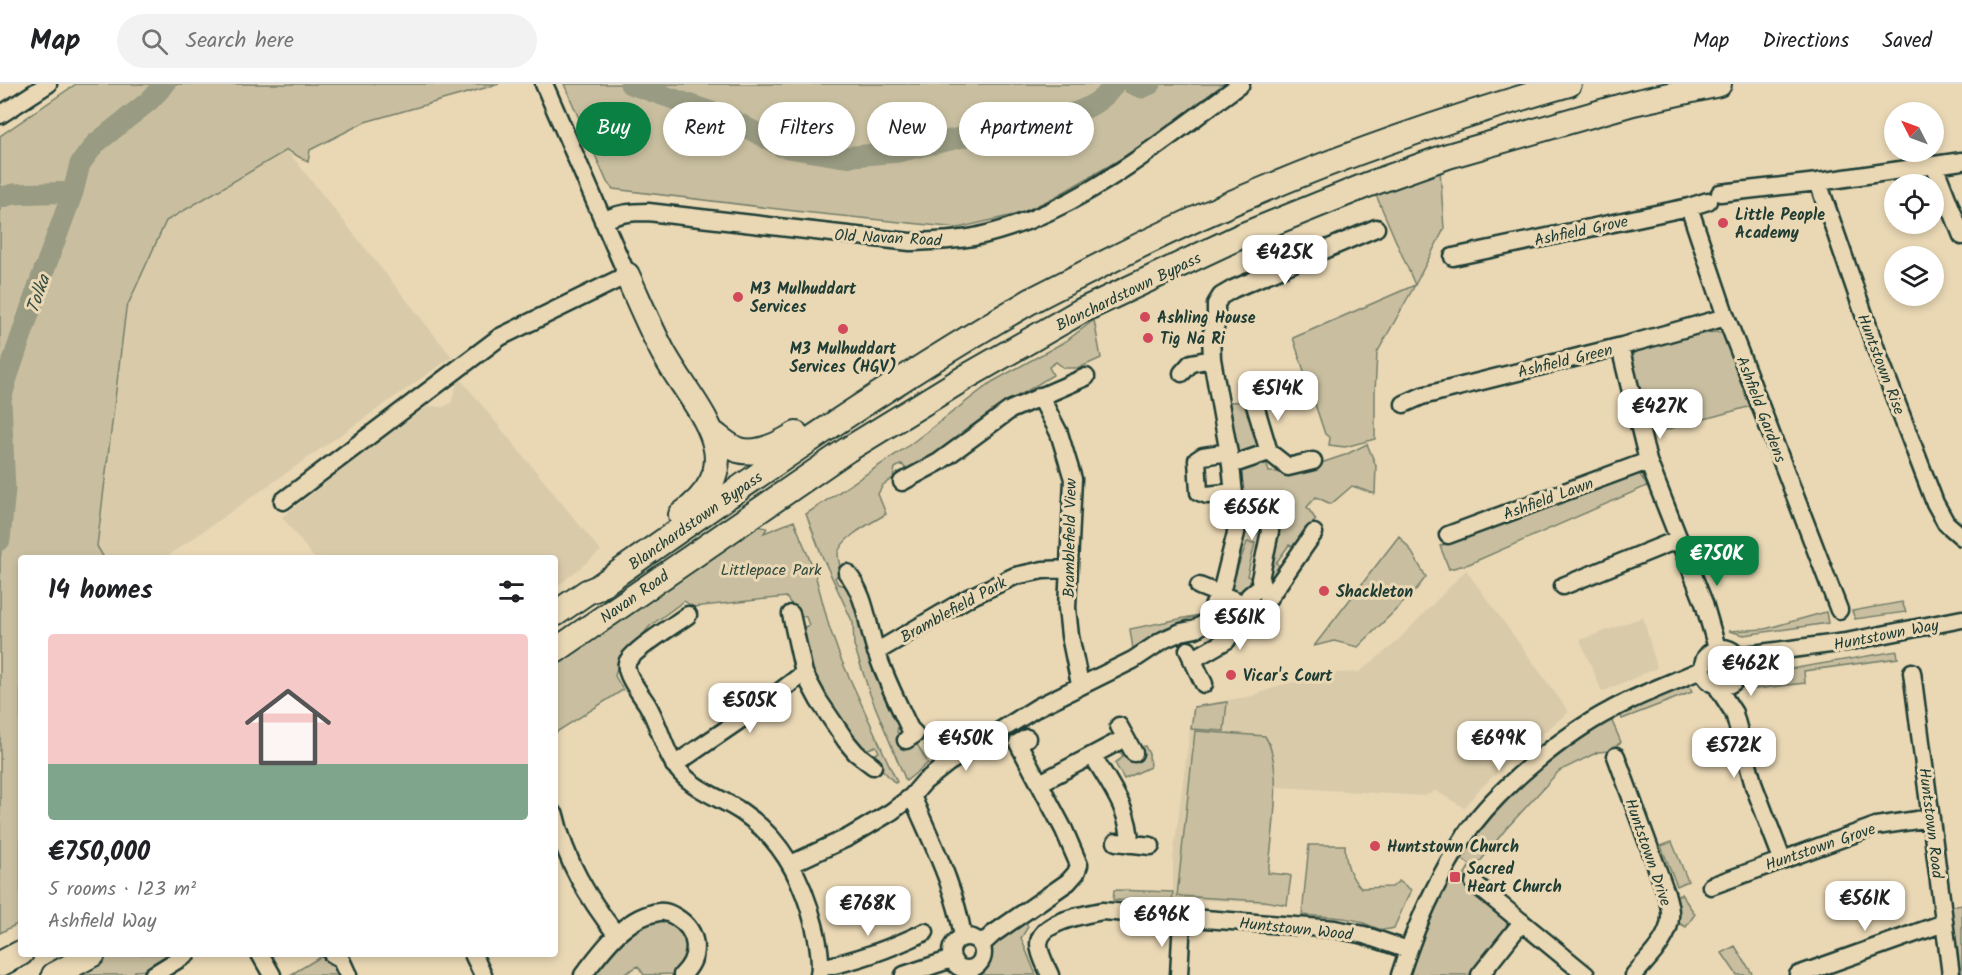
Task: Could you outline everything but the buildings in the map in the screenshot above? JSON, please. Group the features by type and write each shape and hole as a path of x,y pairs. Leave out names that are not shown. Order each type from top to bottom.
{"highway":[{"name":"Blanchardstown Bypass","path":"597,588 752,479 928,363 1037,298 1221,207 1332,162 1517,99 1569,84"},
{"name":"Blanchardstown Bypass","path":"714,540 855,444 966,376 1081,311 1241,236 1367,185 1448,156 1633,103 1719,84"},
{"path":"627,275 665,355 714,434 737,449 752,452 770,448 793,436 923,356 1036,291 1140,238 1221,207"},
{"path":"597,588 636,548 688,510 702,495 714,476 717,466 714,434"},
{"name":"Navan Road","path":"558,649 714,540"},
{"name":"Navan Road","path":"558,612 587,592 597,588"},
{"path":"0,959 18,950"},
{"path":"0,964 18,955"},
{"path":"54,975 87,957"},
{"path":"62,975 89,957"}],"street":[{"path":"0,115 48,84"},
{"path":"283,501 500,337 627,275 544,84"},
{"name":"Old Navan Road","path":"603,221 611,216 631,212 648,212 910,242 951,241 974,237 1038,218 1078,196 1150,152 1240,84"},
{"path":"1818,182 1962,161"},
{"path":"1934,165 1962,236"},
{"name":"Ashfield Grove","path":"1453,257 1689,207 1714,197 1818,182"},
{"name":"Huntstown Rise","path":"1818,182 1868,327 1935,503 1946,524 1962,537"},
{"name":"Ashfield Gardens","path":"1689,207 1726,317 1839,610"},
{"path":"791,864 871,824 912,796 924,782 948,763 998,730 1080,684 1133,660 1163,640 1203,626 1219,594 1236,533 1234,492 1212,359 1211,335 1216,326 1216,304 1221,296 1233,289 1376,228"},
{"name":"Ashfield Green","path":"1404,404 1422,396 1620,347 1726,317"},
{"path":"1620,347 1648,461 1708,613 1718,648"},
{"path":"1182,373 1191,363 1212,359"},
{"path":"902,482 939,462 1010,410 1074,377"},
{"name":"Bramblefield View","path":"1041,396 1059,433 1073,478 1068,569 1068,625 1080,684"},
{"path":"1254,402 1269,452 1288,467 1313,461"},
{"path":"1234,492 1207,495 1199,492 1197,460 1203,456 1229,458 1269,452"},
{"name":"Ashfield Lawn","path":"1448,535 1648,461"},
{"path":"1268,521 1270,531 1260,579 1269,590"},
{"path":"1203,684 1190,655 1227,640 1245,612 1249,597 1269,590 1314,533"},
{"path":"1563,586 1679,539"},
{"name":"Bramblefield Park","path":"876,652 1002,581 1029,572 1068,569"},
{"path":"847,573 856,583 876,652 899,708 915,734 906,740"},
{"path":"1199,586 1246,605"},
{"path":"791,614 804,673 839,731 856,753 870,759"},
{"path":"688,615 634,653 627,663 627,671 651,710 674,765 692,783 726,802 761,827 774,840 791,864 802,888 818,939 819,971 882,950 925,932"},
{"name":"Huntstown Way","path":"1739,660 1745,655 1846,642 1962,619"},
{"path":"1718,648 1733,651 1739,660 1740,672 1725,684 1707,679 1703,669 1705,658 1718,648"},
{"path":"1401,975 1408,950 1429,897 1475,822 1512,783 1560,743 1611,710 1703,669"},
{"name":"Huntstown Road","path":"1912,672 1951,975"},
{"path":"674,765 762,705 804,673"},
{"path":"1725,684 1754,786 1782,859"},
{"path":"1040,783 1094,756 1122,732 1134,753"},
{"path":"981,945 993,934 1068,882 1076,873 1079,865 1069,840 1018,743 1027,738"},
{"path":"1094,756 1125,813 1130,829 1123,843 1151,846"},
{"name":"Huntstown Drive","path":"1616,756 1666,893 1670,915 1670,921 1660,943 1634,975"},
{"path":"912,796 950,882 963,937"},
{"name":"Huntstown Grove","path":"1711,886 1876,826 1931,818"},
{"path":"558,825 567,856 590,898 616,934"},
{"path":"1474,883 1586,975"},
{"name":"Huntstown Wood","path":"1050,975 1039,945 1043,934 1056,924 1102,911 1335,929 1366,935 1408,950"},
{"path":"582,975 616,934 648,915 661,912 670,913 688,926 695,945 691,963 682,975"},
{"path":"1179,975 1182,918"},
{"path":"1480,975 1522,922"},
{"path":"1798,975 1944,923"},
{"path":"963,937 972,937 981,945 983,956 974,968 961,968 952,959 952,946 963,937"},
{"path":"153,975 182,957"},
{"path":"262,957 272,975"},
{"path":"336,957 341,960 348,975"},
{"path":"474,957 483,975"},
{"path":"904,975 952,959"}],"shaded area":[{"path":"287,150 452,357 169,555 102,555 97,546 126,309 166,221"},
{"path":"459,377 601,551 558,586 558,555 312,555 282,517 428,406 443,407 451,403"},
{"path":"1466,570 1569,712 1510,760 1464,808 1436,791 1424,796 1277,787 1267,903 1173,899 1173,857 1193,706 1252,696 1281,685 1333,673 1359,672 1393,645"},
{"path":"1643,617 1657,668 1602,692 1580,640"}],"green space":[{"path":"76,84 499,84 365,122 310,150 308,162 287,150 166,221 126,309 97,546 102,555 18,555 18,924 0,933 0,558 10,465 4,399 86,159 98,145 145,107 84,145 38,263 6,354 0,379 0,136"},
{"path":"564,84 1229,84 1138,149 1055,197 1022,213 958,228 613,189 607,182 596,156 651,156 651,102 576,102 576,111"},
{"path":"1440,169 1444,229 1415,285 1376,195"},
{"path":"1415,285 1377,353 1375,439 1345,447 1329,445 1330,438 1325,434 1293,338"},
{"path":"1094,320 1101,358 1079,368 1064,368 1056,362 1049,367 1053,375 978,421 926,460 907,471 902,464 895,468 893,478 883,485 878,494 886,514 851,536 840,548 838,554 840,573 835,578 838,584 852,587 863,620 874,671 899,722 897,732 910,747 917,744 928,763 906,781 870,694 854,645 853,623 822,556 806,514 904,449 992,382 1066,341"},
{"path":"1715,332 1726,334 1755,405 1647,435 1631,360 1634,352 1683,337"},
{"path":"1248,401 1269,472 1294,472 1345,455 1367,444 1376,466 1375,494 1352,486 1331,504 1316,497 1307,507 1316,520 1303,532 1296,548 1289,545 1276,563 1283,570 1277,576 1270,576 1267,573 1271,514 1258,513 1257,534 1248,533 1246,503 1243,507 1236,468 1229,402"},
{"path":"1639,473 1647,486 1469,564 1449,569 1440,546 1620,478"},
{"name":"Littlepace Park","path":"794,521 814,570 840,657 897,782 895,783 870,757 879,752 876,746 863,751 832,712 806,663 800,629 809,625 806,617 799,615 786,597 693,607 684,601 650,626 624,653 615,676 623,690 558,731 558,658 726,545 734,545 736,540 757,526 767,528 764,533"},
{"path":"1399,536 1426,577 1415,591 1358,647 1334,641 1314,646"},
{"path":"1247,542 1255,543 1247,576 1255,579 1243,590 1231,593 1230,589"},
{"path":"1902,602 1906,612 1855,619 1852,611"},
{"path":"1826,612 1828,623 1744,635 1729,631 1765,629"},
{"path":"1199,615 1165,628 1133,649 1130,629"},
{"path":"1897,651 1898,658 1804,671 1805,683 1746,690 1755,677 1761,674"},
{"path":"1690,686 1692,692 1622,719 1620,714 1671,691"},
{"path":"1227,702 1224,731 1191,729 1194,707"},
{"path":"1611,719 1621,742 1609,751 1598,752 1559,771 1505,830 1475,868 1460,858 1493,816 1528,781 1567,749"},
{"path":"1195,731 1265,736 1271,749 1275,783 1274,822 1268,873 1291,876 1287,905 1264,901 1177,896"},
{"path":"1145,746 1149,754 1150,767 1124,779 1115,763 1123,757 1120,751"},
{"path":"1672,842 1688,881 1677,886 1661,846"},
{"path":"1309,845 1345,845 1348,868 1353,879 1361,888 1392,887 1399,881 1411,890 1394,928 1380,929 1338,917 1302,915"},
{"path":"1469,867 1477,874 1470,885 1507,923 1504,935 1471,975 1407,975 1438,898 1448,880 1460,882"},
{"path":"1114,890 1173,892 1172,903 1113,900"},
{"path":"1681,894 1695,914 1686,927 1677,922 1674,897"},
{"path":"1962,905 1962,975 1960,975 1950,907"},
{"path":"663,917 688,935 687,961 673,974 644,975 638,966 623,975 589,975 633,929"},
{"path":"1025,920 1028,927 1021,938 1036,975 977,975 986,968 993,942"},
{"path":"1735,946 1753,975 1737,975 1722,953"},
{"path":"103,957 171,957 151,970 135,971 133,975 80,975"},
{"path":"323,957 329,965 339,968 343,975 290,975"}],"waterway":[{"name":"Tolka","path":"0,540 5,490 1,400 38,287 73,192 80,164 95,144 149,101 165,84"},
{"name":"Tolka","path":"630,84 729,118 782,147 843,157 898,152 1056,118 1090,106 1108,93 1114,84"},
{"name":"Tolka","path":"1132,84 1142,88 1151,84"},
{"path":"0,198 13,194 73,192"},
{"path":"36,267 44,270"}],"place":[{"name":"Little People Academy","path":"1723,223"},
{"name":"M3 Mulhuddart Services","path":"738,297"},
{"name":"Ashling House","path":"1145,317"},
{"name":"M3 Mulhuddart Services (HGV)","path":"843,329"},
{"name":"Tig Na Ri","path":"1148,338"},
{"name":"Shackleton","path":"1324,591"},
{"name":"Vicar's Court","path":"1231,675"},
{"name":"Huntstown Church","path":"1375,846"},
{"name":"Sacred Heart Church","path":"1455,877"}]}
